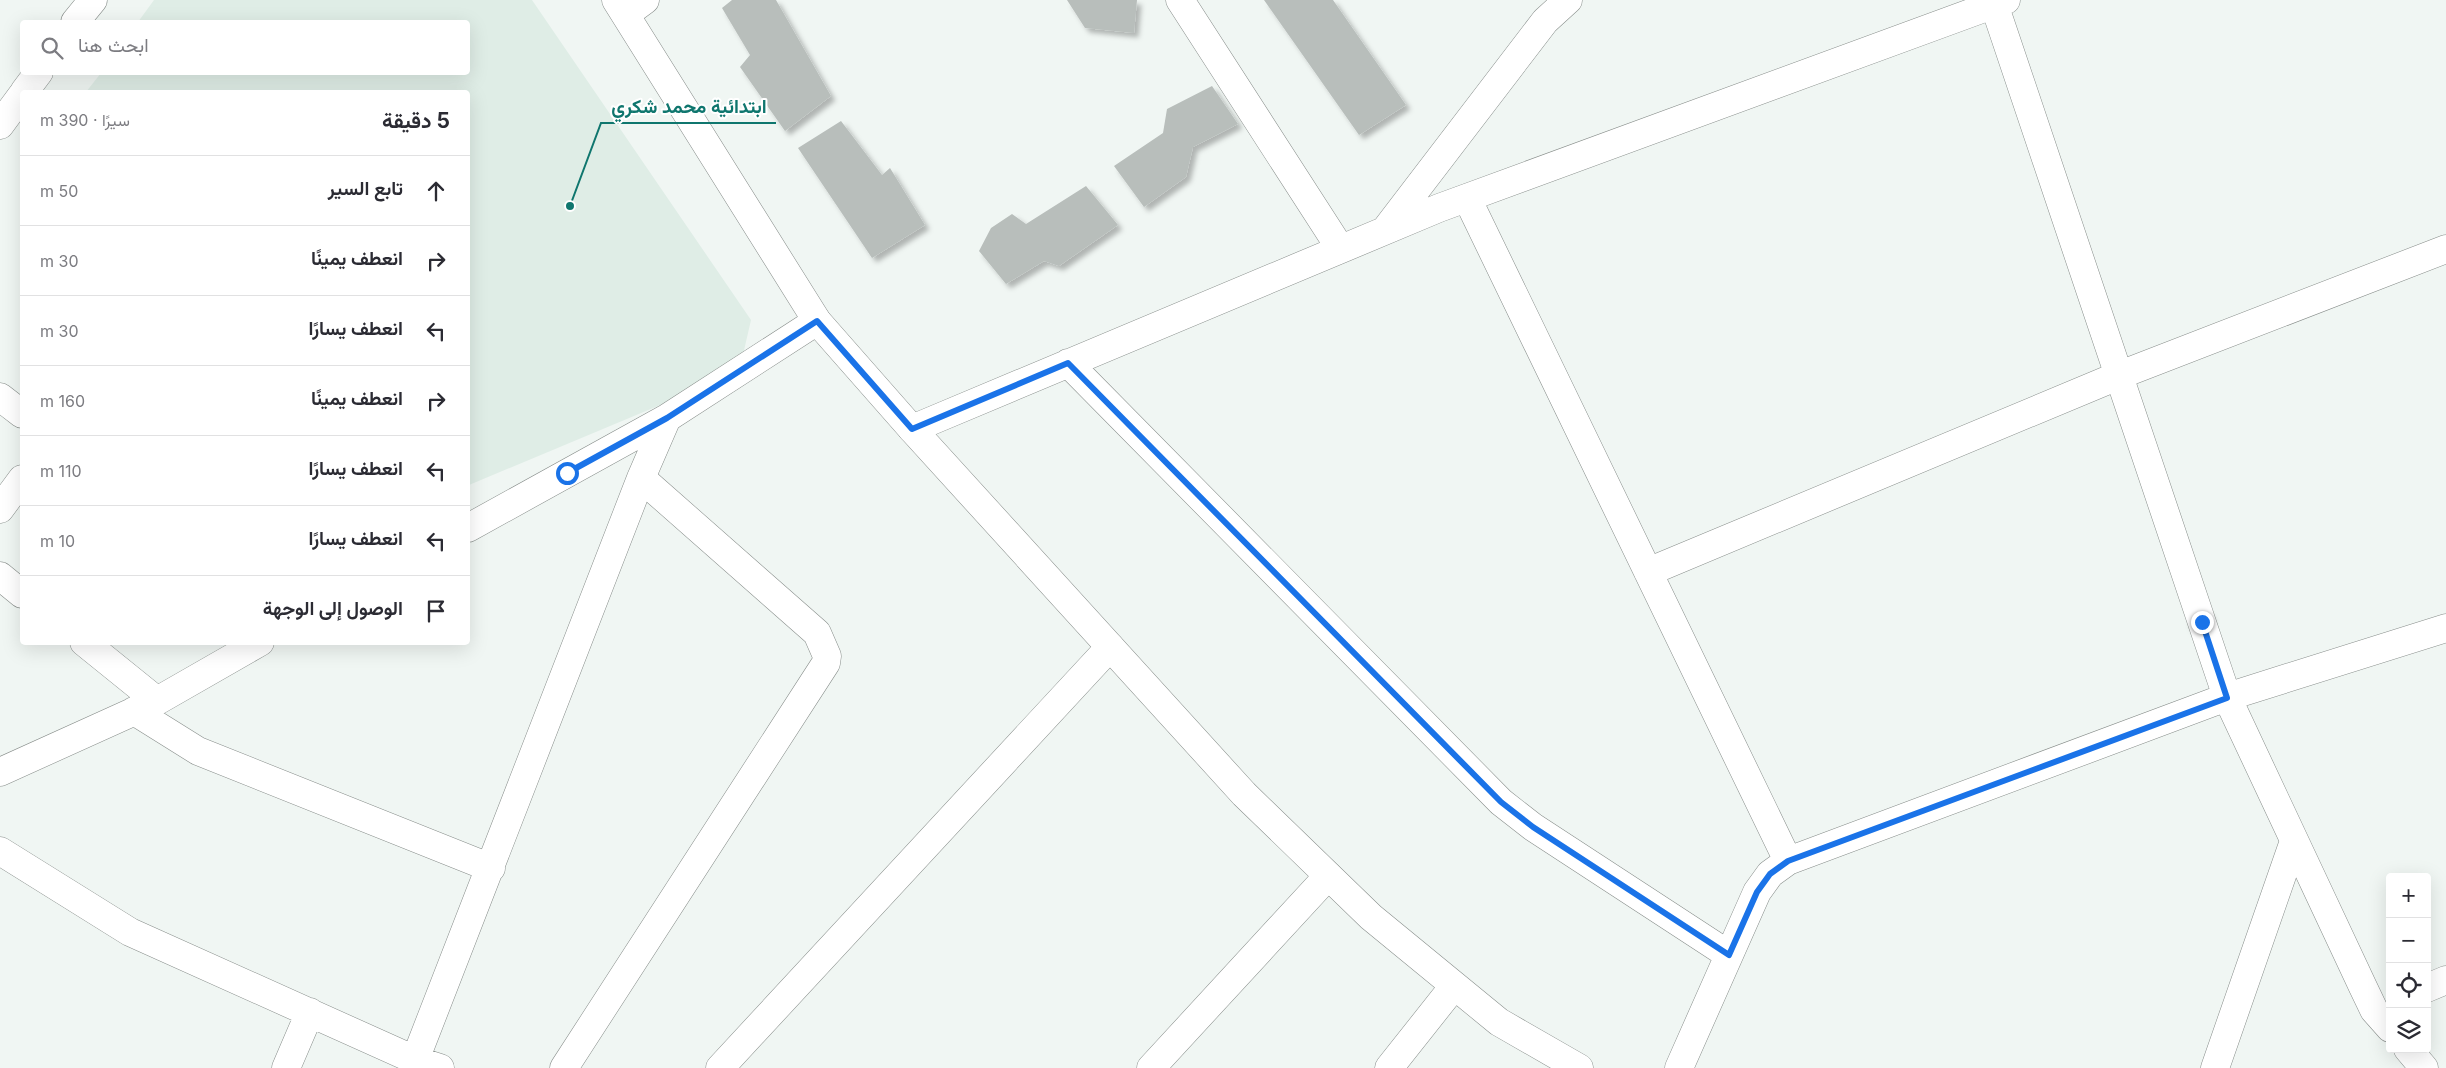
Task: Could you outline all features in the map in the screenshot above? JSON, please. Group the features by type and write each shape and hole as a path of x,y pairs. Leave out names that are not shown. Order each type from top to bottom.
{"street":[{"path":"1180,0 1340,248"},
{"path":"1386,230 1545,21 1568,0"},
{"path":"912,429 1340,248 1466,198 2000,2 2120,375 2227,698 2294,841 2385,1014"},
{"path":"629,5 817,321 912,429 1244,794 1370,917 1499,1022 1579,1068"},
{"path":"26,90 37,75"},
{"path":"0,125 20,98"},
{"path":"1466,198 1788,861"},
{"path":"1648,572 2120,375 2446,249"},
{"path":"470,527 667,418 817,321"},
{"path":"1068,363 1501,802 1533,827 1729,955"},
{"path":"0,397 20,412"},
{"path":"0,851 130,932 428,1064 491,868 641,478 667,418"},
{"path":"564,1068 826,663 827,656 817,633 641,478"},
{"path":"0,509 20,482"},
{"path":"0,576 20,592"},
{"path":"1679,1068 1757,892 1770,874 1788,861 2227,698 2446,628"},
{"path":"87,645 146,706 198,752 491,868"},
{"path":"0,772 146,706 255,645"},
{"path":"720,1068 1110,647"},
{"path":"2215,1068 2294,841"},
{"path":"1151,1068 1328,876"},
{"path":"2431,986 2446,980"},
{"path":"1389,1068 1454,986"},
{"path":"286,1068 310,1012"},
{"path":"2411,1053 2424,1068"}],"shaded area":[{"path":"154,0 532,0 751,320 739,372 470,485 470,90 88,90 99,75 470,75 470,20 139,20"}],"building":[{"path":"732,0 776,0 831,96 785,131 740,67 750,55 722,8"},
{"path":"1067,0 1137,0 1134,33 1085,28"},
{"path":"1264,0 1333,0 1406,105 1359,135"},
{"path":"1212,86 1238,124 1193,147 1186,177 1144,207 1114,166 1163,133 1167,109"},
{"path":"841,121 882,175 890,168 925,225 872,258 798,148"},
{"path":"1086,186 1118,225 1059,266 1044,261 1006,284 979,251 991,228 1012,214 1026,224"}],"place":[{"name":"ابتدائية محمد شكري","path":"570,206"}],"route":[{"path":"567,473 667,418 817,321 912,429 1068,363 1501,802 1533,827 1729,955 1757,892 1770,874 1788,861 2227,698 2202,622"}]}
